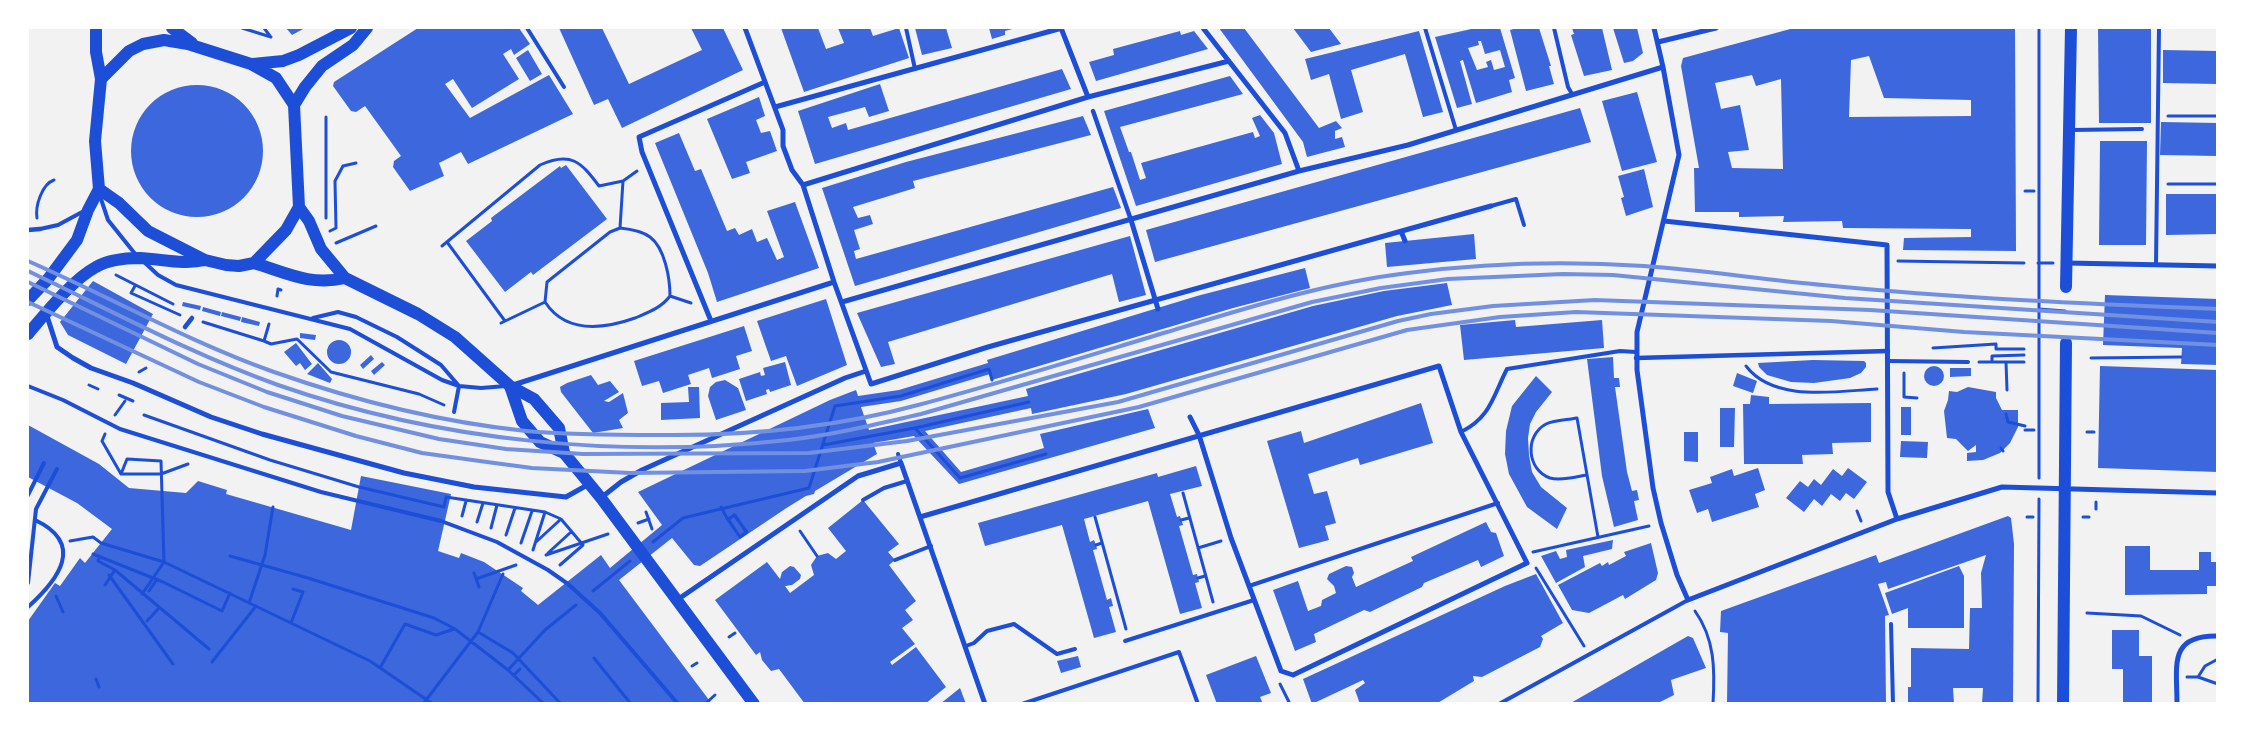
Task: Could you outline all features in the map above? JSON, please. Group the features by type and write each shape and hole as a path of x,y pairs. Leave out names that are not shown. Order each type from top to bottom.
{"main road":[{"path":"28,300 48,279 77,240 98,189 95,141 101,79 96,52 96,28"},
{"path":"172,28 185,39 201,48"},
{"path":"251,64 275,62 298,55 351,28"},
{"path":"294,105 318,70 353,45 367,28"},
{"path":"2066,287 2071,130 2071,28"},
{"path":"101,79 129,51 143,44 164,40 201,48 251,64 276,78 294,105 299,207 286,230 254,263"},
{"path":"98,189 119,203 148,230 205,260 239,266 254,263 314,281 327,282 345,278"},
{"path":"299,207 309,220 321,250 345,278 418,314 455,338 510,386 534,399 559,428 564,453"},
{"path":"28,334 46,313 95,267 110,262 139,258 194,262 205,260"},
{"path":"2063,704 2066,343"},
{"path":"510,386 522,422 540,442 564,453 590,484 754,704"}],"street":[{"path":"744,28 783,130 783,146 792,170 803,185 834,282 871,384 988,347 1491,206"},
{"path":"775,107 915,70 1061,28 1088,97"},
{"path":"1203,28 1284,133 1299,172"},
{"path":"1654,28 1664,66 1679,155 1637,332 1636,355 1646,444 1661,523 1677,575 1688,600 1897,519 1988,490 2008,486 2218,493"},
{"path":"1658,42 1716,28"},
{"path":"803,185 1088,97 1229,61"},
{"path":"842,302 1299,172 1408,145 1664,66"},
{"path":"711,321 639,145 639,137 765,82"},
{"path":"1094,111 1131,220 1158,308"},
{"path":"1664,221 1887,245 1888,492 1897,519"},
{"path":"28,230 40,229"},
{"path":"1402,231 1404,241"},
{"path":"2066,262 2218,266"},
{"path":"510,386 834,282"},
{"path":"46,313 57,347 73,358 91,368 133,383 211,417 262,434 404,473 474,488 566,497 590,484"},
{"path":"184,327 192,318"},
{"path":"1636,355 1739,356 1888,351"},
{"path":"920,517 1199,435 1439,366 1461,432 1527,563 1293,675 1281,671 1231,538 1199,435 1190,417"},
{"path":"601,498 621,482 642,470 845,378 866,371"},
{"path":"676,600 858,476 901,463 985,704"},
{"path":"2177,704 2177,654 2183,644 2202,636 2218,636"}],"lane":[{"path":"527,28 564,87"},
{"path":"906,28 915,70"},
{"path":"1425,28 1456,130"},
{"path":"1554,28 1568,87 1572,94"},
{"path":"2156,264 2159,28"},
{"path":"2071,130 2142,129"},
{"path":"98,189 108,220 139,258 158,274 176,285 350,329 442,380 459,386 481,388 510,386"},
{"path":"1491,206 1516,199 1524,225"},
{"path":"40,229 58,224 88,210"},
{"path":"311,319 338,312 356,317 397,337 441,365 459,386"},
{"path":"1461,432 1474,426 1483,416 1496,397 1507,369 1620,351 1636,355"},
{"path":"1888,361 1968,362"},
{"path":"28,386 62,400 120,429 321,492 459,526 503,545 568,584 600,613 678,704"},
{"path":"454,412 459,386"},
{"path":"898,454 901,463"},
{"path":"28,494 44,463"},
{"path":"28,583 38,502 57,469"},
{"path":"863,500 884,488 907,480"},
{"path":"1249,586 1498,503"},
{"path":"28,608 43,593 63,561 64,547 59,536 51,528 35,520"},
{"path":"895,560 931,546"},
{"path":"1125,641 1254,600"},
{"path":"1499,704 1688,600"},
{"path":"966,646 974,644 987,631 1014,624 1057,654 1075,649"},
{"path":"1891,624 1893,704"},
{"path":"1022,704 1179,652 1198,704"}],"path":[{"path":"242,28 271,37 264,28"},
{"path":"2038,704 2039,28"},
{"path":"2158,116 2218,116"},
{"path":"326,117 324,183 326,213 330,231 336,228 335,181 343,166 356,163"},
{"path":"442,246 540,165 552,160 569,159 584,165 599,186 623,181 648,166"},
{"path":"36,214 37,205 47,184 54,180"},
{"path":"620,228 623,181"},
{"path":"2158,184 2218,184"},
{"path":"2024,191 2034,191"},
{"path":"329,246 376,226"},
{"path":"620,228 642,232 655,242 669,279 670,296 666,302 650,312 620,323 590,328 562,319 549,309 545,302 545,289 553,275 610,232 620,228"},
{"path":"448,242 506,320"},
{"path":"1887,261 2024,263"},
{"path":"112,270 119,278 173,304"},
{"path":"468,281 473,278"},
{"path":"670,296 691,304 703,302"},
{"path":"501,323 545,302"},
{"path":"2039,309 2065,311"},
{"path":"269,324 264,341 272,344 296,339 331,372 420,394 445,406"},
{"path":"1927,348 1996,344 1996,349 2024,349"},
{"path":"2024,355 1992,356 1992,362 2024,362"},
{"path":"1739,356 1754,376 1777,386 1809,392 1888,389"},
{"path":"2091,358 2181,358"},
{"path":"2006,362 2006,390"},
{"path":"136,374 146,368"},
{"path":"683,518 721,507 809,488 835,406 901,396 989,369 992,380"},
{"path":"1905,384 1904,397 1916,398"},
{"path":"89,385 98,389"},
{"path":"119,395 133,401"},
{"path":"113,418 125,401"},
{"path":"916,428 1030,402"},
{"path":"2006,414 2008,422 2034,430"},
{"path":"144,415 270,460 359,486 444,507"},
{"path":"1586,475 1553,479 1540,472 1535,466 1531,451 1535,436 1540,429 1554,422 1577,418 1598,537"},
{"path":"2087,432 2094,432"},
{"path":"105,434 102,441 122,474"},
{"path":"960,478 1046,454"},
{"path":"122,474 126,459 161,461 164,562 142,594"},
{"path":"122,474 161,474 188,464"},
{"path":"1183,493 1216,612"},
{"path":"443,512 446,497 545,512 561,519 583,544 552,573"},
{"path":"459,526 466,501"},
{"path":"2096,502 2096,509"},
{"path":"474,532 483,503"},
{"path":"488,538 497,505"},
{"path":"249,603 264,555 273,507"},
{"path":"721,507 744,535"},
{"path":"503,545 515,508"},
{"path":"517,553 532,511"},
{"path":"1857,511 1861,521"},
{"path":"528,559 545,512"},
{"path":"646,512 652,529"},
{"path":"734,515 744,535 728,520 734,515"},
{"path":"1095,517 1130,639"},
{"path":"2027,517 2033,517"},
{"path":"2083,517 2089,517"},
{"path":"1181,520 1190,518"},
{"path":"535,543 561,519"},
{"path":"1523,554 1661,523"},
{"path":"800,531 817,556"},
{"path":"537,564 571,532"},
{"path":"1198,548 1231,538"},
{"path":"540,558 585,542"},
{"path":"101,543 164,562 230,593 380,668 433,704"},
{"path":"1096,545 1102,543"},
{"path":"93,554 157,579 222,611 230,593"},
{"path":"100,556 98,561 115,570 209,649"},
{"path":"230,556 308,578 434,618 455,629 514,675 544,704"},
{"path":"1527,563 1536,568 1589,653"},
{"path":"476,579 522,564"},
{"path":"105,585 115,570"},
{"path":"474,573 479,587"},
{"path":"423,704 478,632 503,574"},
{"path":"109,575 173,664"},
{"path":"1198,578 1205,576"},
{"path":"149,591 157,579"},
{"path":"291,623 303,592 293,589"},
{"path":"56,596 63,612"},
{"path":"1112,602 1118,600"},
{"path":"212,662 256,606"},
{"path":"147,621 158,608"},
{"path":"1696,611 1705,624 1716,665 1714,704"},
{"path":"2088,613 2142,616 2180,636 2183,644"},
{"path":"380,668 405,624 436,636 455,629"},
{"path":"478,632 513,653 561,704"},
{"path":"730,637 735,633"},
{"path":"594,658 631,704"},
{"path":"2198,677 2205,666 2218,659"},
{"path":"692,666 697,663"},
{"path":"514,675 520,669"},
{"path":"2177,677 2198,677 2218,684"},
{"path":"96,679 99,686"},
{"path":"1278,680 1290,704"},
{"path":"705,704 714,696"}],"building":[{"path":"286,28 305,28 292,35"},
{"path":"418,28 519,28 530,44 514,55 511,49 503,54 519,79 472,108 453,79 445,84 470,118 549,75 573,114 468,164 461,152 439,163 444,176 410,191 393,167 394,161 401,156 365,106 356,112 351,111 333,86 334,82"},
{"path":"559,28 602,28 629,84 702,50 691,28 723,28 743,70 622,128 608,99 594,105"},
{"path":"781,28 818,28 826,49 844,43 838,28 870,28 873,36 899,28 909,58 804,92"},
{"path":"915,28 946,28 952,48 922,55"},
{"path":"989,28 1016,28 1005,31 1005,35 992,39"},
{"path":"1219,28 1244,28 1319,128 1336,121 1342,128 1335,131 1335,139 1342,137 1345,147 1307,157 1303,142"},
{"path":"1293,28 1329,28 1341,44 1311,52"},
{"path":"1476,28 1500,28 1515,78 1509,80 1512,92 1476,103 1463,60 1460,61 1472,104 1457,108 1435,37","holes":["1478,41 1481,41 1485,54 1500,50 1505,67 1494,70 1491,60 1486,62 1488,67 1477,70 1468,48 1479,45"]},
{"path":"1517,28 1539,28 1551,66 1549,66 1554,84 1526,91 1510,30"},
{"path":"1572,28 1602,28 1612,70 1584,76 1571,35 1574,34"},
{"path":"1613,28 1637,28 1643,53 1633,61 1624,63"},
{"path":"1794,28 2015,28 2016,251 1903,250 1904,238 1971,237 1971,229 1843,228 1842,221 1783,222 1784,216 1739,217 1739,212 1695,212 1694,168 1699,168 1681,66 1683,58","holes":["1869,56 1884,98 1971,100 1971,116 1849,117 1851,60","1752,75 1756,86 1781,79 1783,169 1732,168 1728,152 1749,150 1740,105 1721,109 1715,83"]},
{"path":"2098,28 2151,28 2151,123 2099,123"},
{"path":"1180,31 1181,35 1194,31 1208,49 1096,81 1089,62 1114,55 1113,49"},
{"path":"1419,31 1443,112 1423,117 1405,54 1351,70 1363,112 1341,119 1329,74 1311,80 1305,59"},
{"path":"528,50 542,74 530,81 516,58"},
{"path":"2163,50 2218,51 2218,84 2163,83"},
{"path":"1062,69 1071,89 815,164 798,111 880,84 889,111 869,117 865,107 828,117 832,128 846,123 848,130"},
{"path":"1230,76 1243,94 1120,127 1140,180 1146,178 1141,163 1253,132 1255,138 1260,136 1252,118 1260,115 1274,133 1282,164 1136,206 1104,111"},
{"path":"197,85 222,90 243,105 258,126 263,151 258,176 243,197 222,212 197,217 172,212 151,197 136,176 131,151 136,126 151,105 172,90"},
{"path":"1637,92 1657,162 1622,171 1602,101"},
{"path":"759,97 765,116 756,120 761,133 770,131 777,151 746,162 750,173 732,179 707,119"},
{"path":"1580,108 1591,142 1155,262 1146,230"},
{"path":"1083,116 1091,135 913,181 915,188 853,207 858,218 870,215 873,224 854,230 860,249 854,251 856,259 1113,187 1121,208 855,286 822,188 906,162"},
{"path":"2161,122 2218,123 2218,156 2160,155"},
{"path":"679,133 695,171 701,169 727,231 735,228 739,235 752,229 757,242 767,238 777,260 784,257 767,211 795,202 819,268 717,302 708,273 655,143"},
{"path":"2100,141 2147,141 2146,245 2099,245"},
{"path":"566,165 607,219 533,275 531,272 505,292 466,241 492,221 491,218 560,166 561,168"},
{"path":"1644,169 1653,207 1626,216 1621,198 1624,197 1618,176"},
{"path":"2166,194 2218,194 2218,234 2166,235"},
{"path":"1474,234 1476,259 1387,267 1385,243"},
{"path":"1130,236 1146,295 1119,302 1112,274 888,342 895,364 881,367 857,313"},
{"path":"1305,268 1310,288 1233,308 992,380 990,374 901,401 861,407 869,430 1028,396 1026,389 1313,306 1384,291 1447,283 1452,305 1397,316 1126,394 1032,414 1031,408 925,431 961,472 1044,448 1040,434 1148,409 1155,428 959,484 914,436 873,443 877,454 815,491 814,494 806,496 788,507 700,566 694,565 672,538 619,580 712,704 28,704 28,621 55,583 60,586 80,558 85,563 112,529 77,503 28,477 28,425 99,464 129,488 186,493 198,481 227,490 226,494 351,530 361,476 451,494 438,551 459,558 461,553 484,562 523,588 521,591 538,605 601,555 610,568 662,525 638,492 830,400 856,390 858,396 899,390 988,363 987,360 1197,296"},
{"path":"93,281 153,314 126,364 68,335 60,322"},
{"path":"2105,295 2218,299 2218,365 2181,364 2182,348 2103,345"},
{"path":"826,299 847,365 797,386 786,356 771,361 757,321"},
{"path":"183,302 201,306 200,310 182,306"},
{"path":"203,307 221,312 220,316 202,311"},
{"path":"222,312 241,317 240,321 221,316"},
{"path":"242,317 260,322 259,326 241,322"},
{"path":"1515,320 1516,327 1602,320 1604,348 1464,360 1460,325"},
{"path":"744,326 752,351 736,356 740,369 712,378 709,368 688,375 691,384 663,393 659,381 642,386 634,361"},
{"path":"300,333 316,335 315,340 300,338"},
{"path":"339,340 348,343 351,352 348,361 339,364 330,361 327,352 330,343"},
{"path":"296,343 312,364 305,370 300,363 296,366 284,352"},
{"path":"371,355 374,359 363,369 360,365"},
{"path":"1613,357 1614,378 1619,378 1620,387 1615,387 1627,472 1632,491 1637,490 1639,500 1634,501 1638,520 1614,527 1602,476 1587,359"},
{"path":"1813,360 1864,361 1866,367 1861,373 1850,378 1814,383 1791,382 1767,375 1759,367 1758,363"},
{"path":"382,362 385,365 374,375 371,371"},
{"path":"785,362 791,385 770,392 769,389 766,390 767,394 746,401 739,379 760,372 761,376 765,375 763,368"},
{"path":"318,363 332,379 330,383 307,374"},
{"path":"1934,366 1941,369 1944,376 1941,383 1934,386 1927,383 1924,376 1927,369"},
{"path":"2100,366 2218,370 2218,472 2098,468"},
{"path":"1950,368 1971,368 1971,376 1950,377"},
{"path":"1737,373 1757,381 1753,393 1733,386"},
{"path":"591,375 598,385 610,381 619,392 604,401 609,402 623,393 628,413 619,420 623,428 593,433 561,392 560,387 567,383"},
{"path":"1536,376 1552,392 1536,412 1530,424 1528,438 1529,455 1532,472 1541,487 1567,508 1557,529 1527,507 1509,474 1505,454 1506,431 1512,406"},
{"path":"725,380 738,388 746,410 716,420 708,396 710,387 716,382"},
{"path":"688,387 699,387 700,418 661,420 661,403 689,402"},
{"path":"1968,387 1996,392 1996,398 2002,410 2018,410 2018,427 2010,443 2000,453 1983,460 1967,461 1967,453 1976,452 1976,445 1968,451 1956,439 1947,438 1944,411 1949,391 1957,392"},
{"path":"1751,395 1769,397 1769,404 1871,403 1871,442 1832,443 1833,454 1802,455 1803,464 1744,464 1743,404 1750,404"},
{"path":"1421,403 1433,443 1360,465 1358,458 1308,474 1314,494 1327,491 1336,523 1325,526 1329,540 1299,548 1267,441 1301,431 1304,443"},
{"path":"1901,407 1911,407 1911,435 1901,435"},
{"path":"1720,408 1735,408 1734,447 1720,447"},
{"path":"1684,432 1698,432 1698,462 1684,461"},
{"path":"1901,441 1928,442 1927,458 1900,457"},
{"path":"1196,466 1202,486 1170,494 1177,517 1180,516 1183,525 1179,526 1193,575 1197,574 1199,582 1195,583 1202,608 1180,614 1148,501 1084,519 1090,542 1094,540 1096,545 1097,549 1093,550 1107,600 1111,598 1113,606 1109,607 1116,632 1094,638 1062,525 985,546 978,523 1157,473 1158,477"},
{"path":"1758,468 1765,490 1755,494 1759,507 1712,522 1708,509 1697,513 1689,490 1712,483 1710,477 1732,469 1734,476"},
{"path":"1848,468 1867,482 1854,499 1846,493 1840,501 1831,494 1822,506 1814,499 1804,512 1786,498 1800,481 1808,487 1814,479 1821,485 1833,469 1842,476"},
{"path":"863,500 899,544 888,552 895,560 889,565 916,601 905,610 913,620 902,628 915,644 890,662 892,665 916,647 946,687 925,704 805,704 779,669 771,671 762,660 760,652 756,655 715,600 767,562 780,579 782,572 790,566 794,567 801,575 800,579 792,585 785,586 790,593 814,575 811,565 817,556 828,553 836,559 846,551 828,528"},
{"path":"2008,516 2011,518 2014,544 2013,704 1982,704 1983,688 1953,688 1954,704 1908,704 1908,687 1911,687 1911,648 1969,649 1970,608 1982,608 1981,573 1986,555 1888,589 1886,582 1878,584 1889,615 1885,616 1886,704 1727,704 1728,633 1720,632 1721,611 1876,555 1879,563"},
{"path":"1486,522 1491,532 1496,533 1504,556 1481,567 1478,560 1424,583 1422,587 1370,612 1364,610 1314,634 1316,642 1295,651 1273,590 1298,581 1308,611 1321,606 1322,600 1336,593 1334,586 1327,579 1329,574 1346,566 1352,567 1354,573 1352,577 1356,587 1413,561 1411,557"},
{"path":"1613,540 1612,549 1583,556 1585,567 1556,583 1541,556 1556,551 1560,559 1567,557 1566,550"},
{"path":"1651,543 1658,573 1656,580 1625,599 1623,595 1589,613 1572,610 1558,585 1600,563 1602,566 1608,562 1609,565 1626,556 1624,552"},
{"path":"2125,546 2150,546 2150,570 2199,570 2199,552 2211,552 2211,562 2218,562 2218,586 2207,586 2207,594 2125,595"},
{"path":"1959,566 1964,576 1964,628 1908,628 1908,608 1892,614 1885,593"},
{"path":"1536,574 1563,623 1541,636 1543,639 1540,647 1482,677 1473,676 1474,681 1436,704 1360,704 1355,690 1365,683 1363,680 1312,704 1303,679 1505,586"},
{"path":"2112,630 2139,630 2139,656 2152,656 2152,704 2123,704 2123,669 2112,669"},
{"path":"1688,636 1693,638 1706,668 1671,680 1674,695 1656,704 1569,704"},
{"path":"1078,656 1081,667 1061,673 1057,661"},
{"path":"1256,656 1271,693 1260,697 1263,704 1217,704 1206,675"},
{"path":"960,688 966,704 940,704"}],"railway":[{"path":"28,261 211,347 274,372 336,392 399,409 462,422 526,431 594,434 726,434 791,429 854,420 980,388 1286,297 1377,277 1467,267 1556,263 1644,266 1921,294 2218,309"},
{"path":"28,271 214,360 278,385 339,404 401,420 465,432 530,441 595,446 660,447 724,445 788,440 855,429 921,414 1312,302 1381,288 1448,279 1563,274 1613,275 1845,298 2218,322"},
{"path":"28,282 198,364 267,392 342,416 439,439 506,449 583,454 809,453 907,441 1118,402 1398,321 1431,314 1493,306 1595,300 1870,310 2218,333"},
{"path":"28,302 199,382 264,407 356,436 422,453 487,462 532,468 630,473 805,471 878,462 1139,407 1407,330 1500,317 1576,312 1831,321 1964,332 2218,345"}]}
